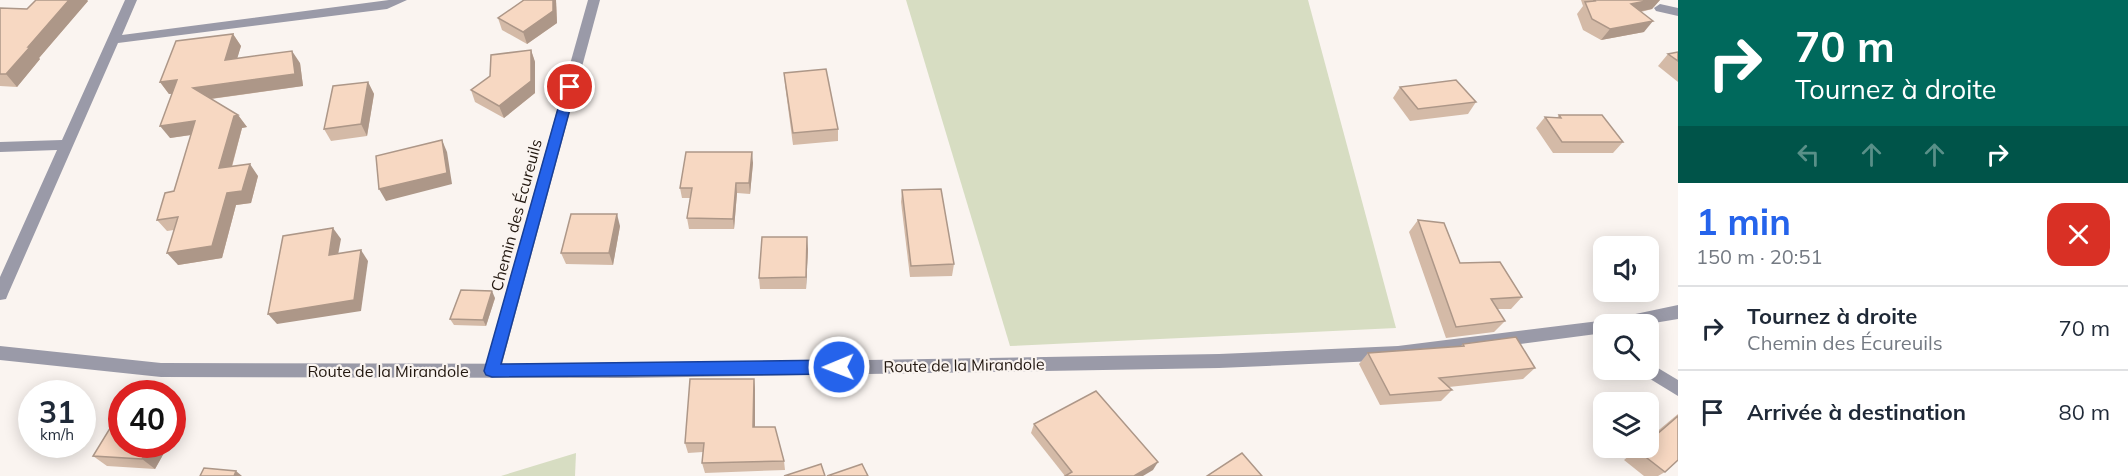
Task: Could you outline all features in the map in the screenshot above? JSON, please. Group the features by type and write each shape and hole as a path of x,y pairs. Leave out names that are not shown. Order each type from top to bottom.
{"street":[{"path":"0,294 131,0"},
{"path":"113,40 387,5 401,0"},
{"name":"Chemin des Écureuils","path":"492,371 594,0"},
{"path":"1660,8 1678,12"},
{"path":"0,147 67,145"},
{"path":"1659,316 1678,312"},
{"name":"Route de la Mirandole","path":"0,353 161,370 649,370 1231,360 1398,352 1593,331"},
{"path":"1659,377 1678,390"}],"green space":[{"path":"906,0 1308,0 1396,328 1010,346"},
{"path":"576,453 575,476 501,476"}],"building":[{"path":"36,0 69,0 6,74 0,74 0,8 27,9"},
{"path":"524,0 553,0 553,11 523,32 498,18"},
{"path":"1651,0 1631,4 1653,21 1610,29 1592,19 1585,2"},
{"path":"233,34 225,60 292,51 295,74 193,88 238,115 234,116 219,168 250,164 242,191 227,193 212,246 167,253 178,217 157,220 165,193 174,191 195,121 160,126 177,80 160,82 176,41"},
{"path":"531,50 531,81 499,106 471,90 490,76 491,55"},
{"path":"1678,52 1678,61 1668,54"},
{"path":"826,69 838,129 793,133 784,73"},
{"path":"1456,80 1476,102 1418,109 1400,87"},
{"path":"368,82 361,124 324,129 333,86"},
{"path":"1559,115 1602,115 1623,142 1562,142 1545,117 1561,118"},
{"path":"442,140 447,173 379,189 376,156"},
{"path":"686,152 752,152 749,183 736,183 733,219 687,218 692,188 680,188"},
{"path":"941,189 954,264 911,266 902,190"},
{"path":"571,214 617,214 609,253 561,253"},
{"path":"1418,220 1444,223 1460,263 1500,262 1522,297 1491,299 1505,321 1456,327"},
{"path":"333,228 329,255 361,250 354,300 268,314 283,236"},
{"path":"762,237 807,237 806,277 759,278"},
{"path":"461,290 492,291 483,320 450,319"},
{"path":"1516,337 1535,368 1439,378 1452,390 1390,395 1368,353 1464,346 1463,344"},
{"path":"690,379 754,379 753,427 775,427 784,461 702,463 704,443 685,443"},
{"path":"1096,391 1158,462 1134,476 1065,476 1072,472 1034,424"},
{"path":"1678,416 1678,460 1665,472 1647,458 1659,458 1659,432"},
{"path":"108,431 108,457 96,456 96,451"},
{"path":"1242,453 1262,476 1207,476"},
{"path":"821,464 825,476 784,476"},
{"path":"862,464 868,476 827,476"},
{"path":"204,468 236,471 234,476 200,476"}],"route":[{"path":"570,87 492,371 839,367"}]}
